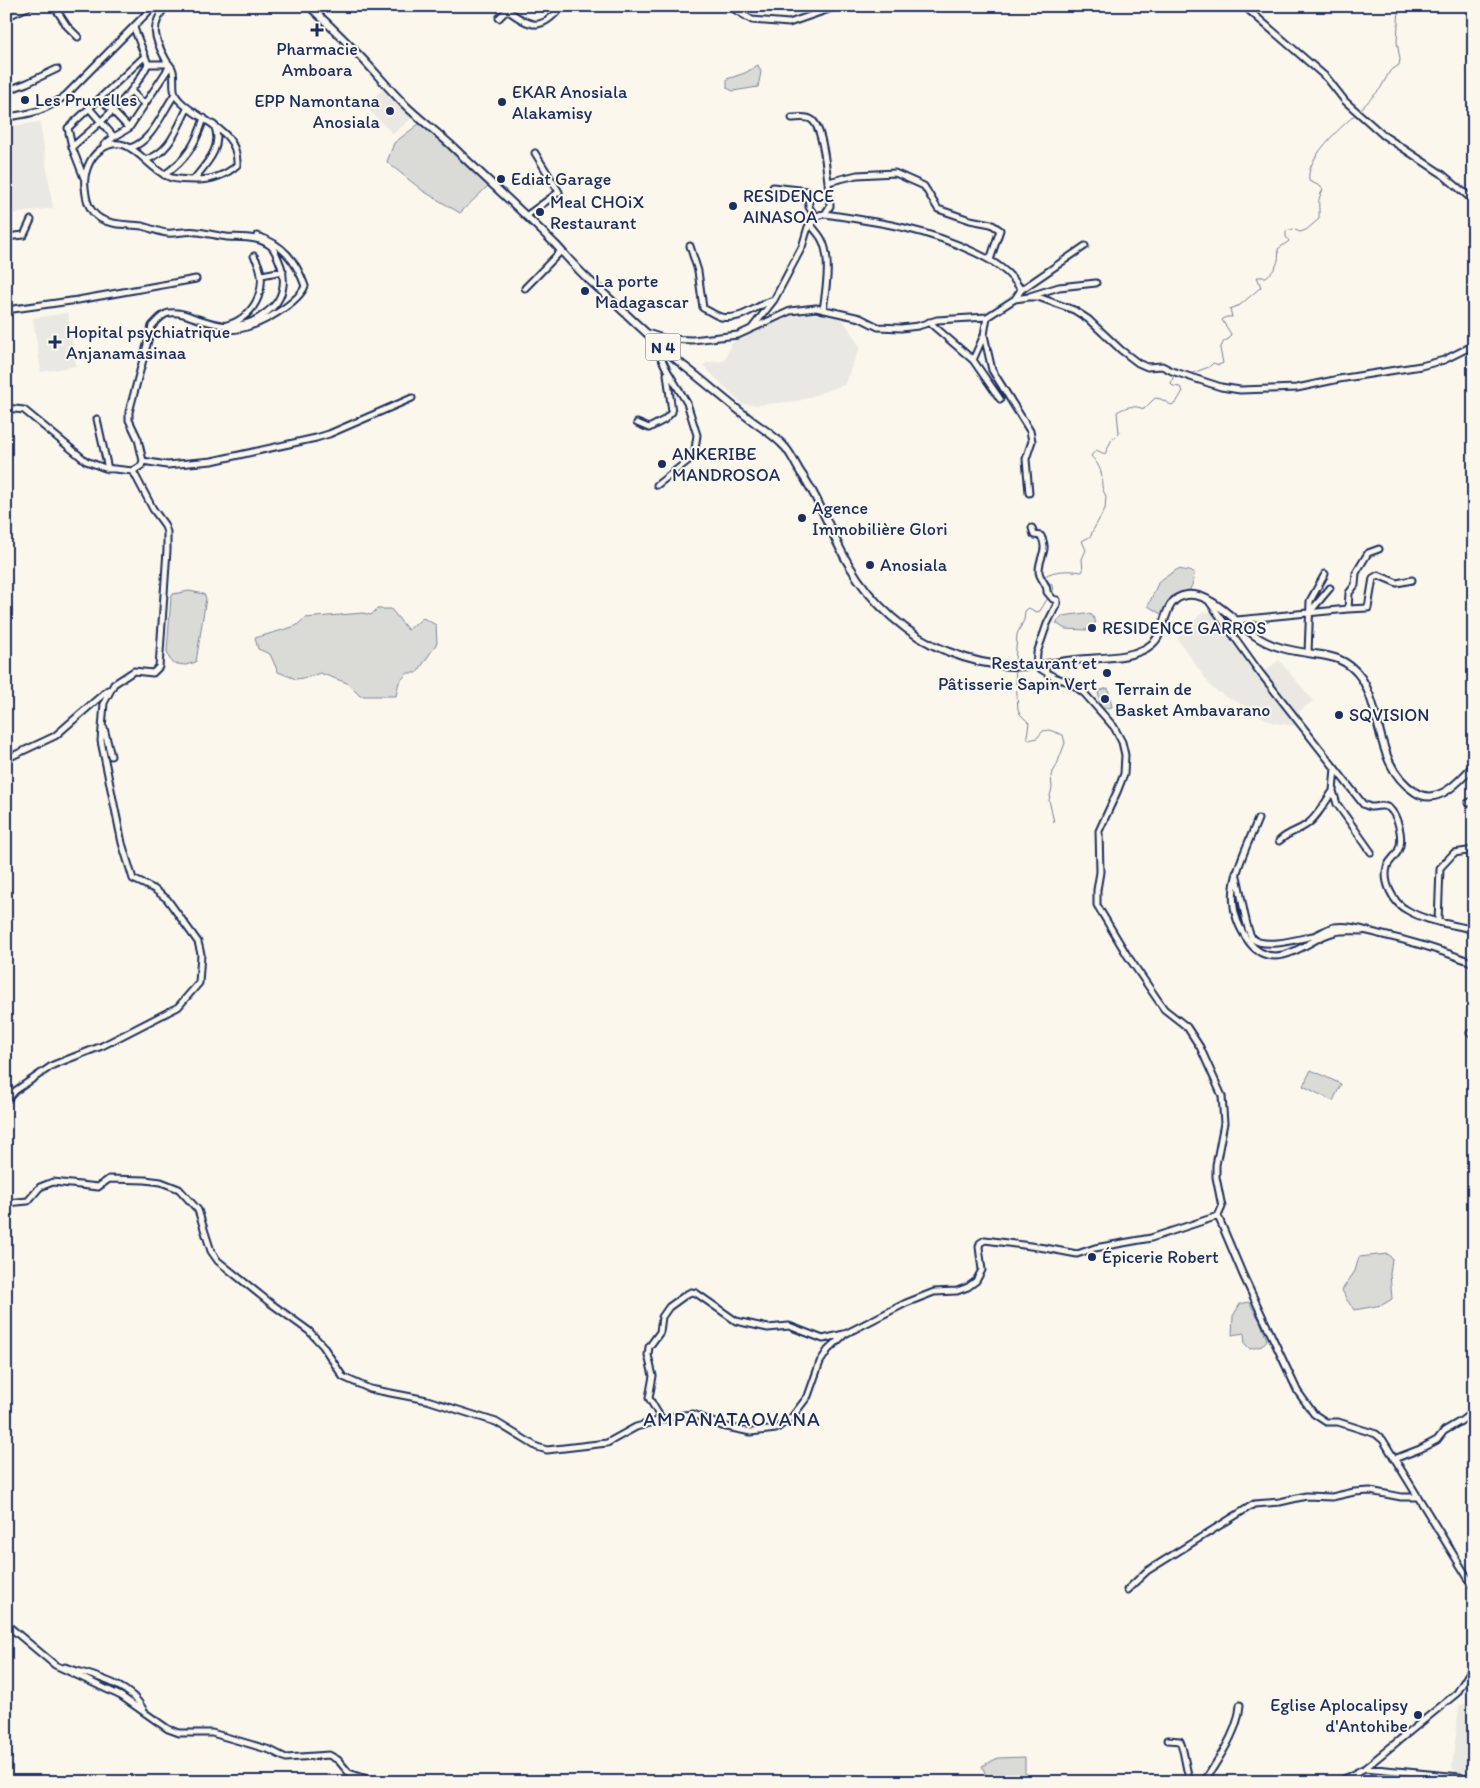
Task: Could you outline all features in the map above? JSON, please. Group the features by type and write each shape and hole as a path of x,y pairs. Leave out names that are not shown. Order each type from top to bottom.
{"main road":[{"name":"N 4","path":"309,6 356,52 405,105 526,216 584,274 674,358 785,446 810,485 849,565 865,588 892,618 903,627 944,650 970,660 1014,666 1036,666"},
{"path":"1036,666 1071,660 1135,654 1152,645 1157,639 1166,613 1176,599 1191,595 1207,599 1237,620 1255,636 1272,645 1338,659 1355,670 1369,692 1390,765 1400,780 1414,792 1427,798 1435,796 1461,779 1474,765"}],"street":[{"path":"6,17 30,6"},
{"path":"54,6 67,26 78,37"},
{"path":"6,117 37,113 54,105 134,28 154,6"},
{"path":"98,152 110,144 118,143 130,148 164,175 175,179 206,180 229,172 237,165 235,151 223,130 187,109 175,94 173,71 154,37 159,16 166,6"},
{"path":"499,18 507,10 526,24 541,24 553,18 562,6"},
{"path":"728,6 752,20 789,23 838,6"},
{"path":"1244,6 1327,78 1345,101 1383,135 1442,174 1474,201"},
{"path":"134,28 148,64"},
{"path":"144,57 68,128 72,147 84,178 86,200 89,207 101,219 118,224 166,233 197,231 227,237 251,238 270,246 276,254 283,271 284,282 280,297 272,308 255,320 233,327 221,326"},
{"path":"148,64 169,64"},
{"path":"72,147 132,92 148,64"},
{"path":"84,178 86,171 98,152 114,137 129,128 168,69 169,64"},
{"path":"6,91 57,69"},
{"path":"132,92 144,104"},
{"path":"130,148 139,145 147,138 175,94"},
{"path":"100,98 129,128"},
{"path":"89,108 114,137"},
{"path":"145,160 155,158 166,148 187,109"},
{"path":"164,175 182,162 200,132 204,118"},
{"path":"792,118 812,120 822,141 830,206 825,214"},
{"path":"194,179 212,157 217,136 213,124"},
{"path":"526,216 559,192 535,152"},
{"path":"828,182 856,175 895,173 924,186 938,209 991,224 1000,230 990,260"},
{"path":"773,187 808,191 809,207 813,213 811,225 821,238 825,248 828,280 823,310"},
{"path":"751,330 774,300 802,247 808,227 818,215 825,214 908,228 950,240 990,260 1010,274 1021,290"},
{"path":"6,237 24,235 32,220"},
{"path":"6,408 24,410 86,461 108,469 134,471 141,466 143,461 138,439 129,420 128,412 152,326 168,313 185,315 234,330 244,329 295,301 303,292 305,286 294,262 275,243 252,235 230,234 227,237"},
{"path":"690,246 698,271 703,308 721,317 744,315 763,303 774,300"},
{"path":"647,333 666,339 692,340 738,336 790,311 816,308 860,318 878,327 886,328 987,317 1015,299 1021,290 1085,246"},
{"path":"525,288 562,251"},
{"path":"221,326 234,323 248,313 261,291 262,275 254,256"},
{"path":"262,275 283,271"},
{"path":"6,310 78,300 196,279"},
{"path":"1015,299 1029,297 1059,287 1096,284"},
{"path":"1029,297 1049,300 1074,310 1088,319 1121,350 1142,365 1147,367 1162,366 1221,387 1240,390 1297,388 1338,379 1421,366 1444,360 1474,345"},
{"path":"973,360 984,335 987,317"},
{"path":"930,322 973,360 1000,398"},
{"path":"647,333 687,403 698,435 694,456 656,485"},
{"path":"984,335 992,370 1030,432 1032,441 1026,459 1029,493"},
{"path":"637,423 649,428 664,420 672,412 667,370"},
{"path":"143,461 167,465 212,461 316,438 412,398"},
{"path":"97,419 108,469"},
{"path":"6,759 55,736 101,698 114,684 134,671 153,673 159,667 167,532 134,471"},
{"path":"1032,528 1034,535 1041,536 1044,542 1045,548 1039,570 1040,576 1048,588 1047,592 1058,604 1047,624 1037,652 1036,666 1054,677 1071,683 1085,694 1114,727 1122,742 1125,755 1124,774 1099,831 1100,872 1097,905 1164,1009 1187,1027 1200,1047 1222,1096 1224,1123 1216,1164 1216,1177 1222,1207 1218,1216 1243,1275 1298,1392 1314,1414 1326,1422 1338,1422 1376,1434 1383,1440 1474,1588"},
{"path":"1348,609 1349,593 1355,585 1356,573 1368,553 1379,549"},
{"path":"1308,653 1310,601 1325,574"},
{"path":"1237,620 1368,608 1373,578 1378,575 1397,583 1412,580"},
{"path":"1309,613 1330,588"},
{"path":"1207,599 1258,670 1363,804 1371,807 1380,805 1388,808 1398,822 1400,844 1387,866 1387,884 1395,898 1406,910 1438,922 1474,930"},
{"path":"6,1101 15,1091 54,1065 102,1046 178,1007 200,983 198,942 167,899 154,889 133,879 122,843 101,741 104,703 114,684"},
{"path":"103,723 111,756"},
{"path":"1335,768 1333,791 1337,804 1371,852"},
{"path":"1279,841 1290,831 1307,825 1333,791"},
{"path":"1258,819 1236,873 1232,899 1246,938 1253,948 1262,954 1272,957 1284,955 1334,932 1345,930 1370,932"},
{"path":"1438,922 1440,868 1454,853 1474,850"},
{"path":"1236,873 1240,883 1248,929 1253,939 1263,944 1312,936 1331,928 1352,926 1442,950 1474,963"},
{"path":"6,1203 28,1201 40,1187 53,1182 98,1187 109,1179 161,1182 178,1189 198,1210 211,1251 218,1261 309,1331 323,1346 343,1376 370,1389 427,1400 496,1422 537,1448 547,1450 607,1442 636,1427 675,1416 693,1414 722,1426 751,1432 776,1429 792,1416 808,1396 820,1362 828,1350 845,1334"},
{"path":"662,1420 649,1398 653,1376 648,1356 649,1346 660,1332 662,1318 669,1307 691,1292 696,1293 736,1321 768,1328 789,1326 823,1339 845,1334 913,1300 934,1292 957,1291 968,1287 976,1281 982,1270 979,1247 980,1243 985,1240 1077,1254 1095,1248 1151,1238 1218,1216"},
{"path":"1394,1459 1437,1440 1444,1430 1474,1411"},
{"path":"1127,1590 1147,1570 1254,1504 1280,1502 1306,1496 1332,1498 1354,1492 1370,1491 1401,1497 1418,1497"},
{"path":"6,1624 54,1665 121,1696 144,1710 168,1729 180,1732 212,1733 270,1750 286,1758 329,1755 338,1760 350,1773 376,1782"},
{"path":"1338,1782 1365,1768 1457,1692 1474,1665"},
{"path":"1196,1782 1207,1780 1235,1727 1240,1705"},
{"path":"1168,1740 1180,1741 1190,1782"},
{"path":"1365,1768 1460,1777 1471,1782"}],"shaded area":[{"path":"758,65 761,72 758,87 733,91 727,88 727,79 745,73"},
{"name":"EPP Namontana Anosiala","path":"385,87 414,116 393,134 365,106"},
{"path":"40,122 53,208 6,215 6,127"},
{"path":"420,123 488,186 460,213 423,191 387,162 394,143"},
{"name":"Hopital psychiatrique Anjanamasinaa","path":"68,313 76,366 41,372 33,318"},
{"path":"805,313 841,316 860,347 844,385 798,401 757,405 742,404 703,365 710,362 724,361 732,343 742,335 779,319"},
{"path":"1178,569 1194,572 1193,583 1187,595 1181,597 1164,616 1148,606 1159,581"},
{"path":"189,591 204,594 206,598 196,662 186,665 174,664 169,658 167,651 171,598 173,594"},
{"path":"377,609 391,609 408,630 423,618 436,625 437,643 417,673 408,673 399,682 396,696 360,696 347,683 320,673 296,679 278,672 270,654 258,649 255,638 296,626 305,618 363,613 371,615"},
{"path":"1203,612 1217,613 1296,726 1275,723 1261,717 1251,709 1212,688 1177,638"},
{"path":"1085,613 1092,615 1096,622 1087,630 1065,629 1056,623 1062,616"},
{"path":"1279,660 1313,701 1297,713 1264,672"},
{"name":"Terrain de Basket Ambavarano","path":"1108,688 1112,707 1101,709 1098,691"},
{"path":"1311,1070 1341,1084 1333,1101 1303,1086"},
{"path":"1388,1254 1392,1259 1390,1274 1392,1299 1382,1305 1354,1310 1342,1290 1355,1271 1359,1257"},
{"path":"1249,1302 1260,1321 1267,1340 1262,1346 1250,1349 1245,1344 1244,1333 1232,1335 1233,1316 1240,1304"},
{"path":"1474,1702 1474,1781 1452,1769 1459,1705"},
{"path":"1025,1757 1025,1774 1017,1775 1003,1782 989,1782 982,1766 998,1758"}],"waterway":[{"path":"1360,110 1380,89 1390,71 1399,65 1400,59 1397,42 1399,6"},
{"path":"1190,374 1209,367 1213,363 1219,365 1223,363 1220,349 1224,341 1229,339 1231,334 1222,320 1226,317 1232,317 1230,309 1240,305 1261,287 1257,277 1266,277 1275,268 1278,261 1278,249 1289,241 1286,237 1286,231 1293,229 1300,232 1306,230 1319,219 1319,200 1323,190 1320,186 1309,181 1309,172 1318,153 1325,144 1357,113"},
{"path":"1052,593 1052,585 1045,579 1045,576 1058,572 1083,571 1082,559 1086,550 1082,541 1091,536 1105,509 1106,496 1102,488 1102,474 1091,456 1096,450 1105,454 1111,441 1119,433 1117,412 1130,407 1144,409 1155,398 1171,405 1176,403 1183,391 1180,387 1171,384 1174,374"},
{"path":"1015,664 1017,634 1024,620 1025,611 1029,608 1036,612 1040,611 1049,596"},
{"path":"1015,668 1018,709 1020,714 1029,723 1027,736 1029,740 1037,738 1043,731 1049,730 1063,735 1065,743 1051,775 1052,788 1049,800 1054,822"}],"place":[{"name":"Pharmacie Amboara","path":"317,30"},
{"name":"Les Prunelles","path":"25,100"},
{"name":"EKAR Anosiala Alakamisy","path":"502,102"},
{"name":"EPP Namontana Anosiala","path":"390,111"},
{"name":"Ediat Garage","path":"501,179"},
{"name":"RESIDENCE AINASOA","path":"733,206"},
{"name":"Meal CHOiX Restaurant","path":"540,212"},
{"name":"La porte Madagascar","path":"585,291"},
{"name":"Hopital psychiatrique Anjanamasinaa","path":"55,342"},
{"name":"ANKERIBE MANDROSOA","path":"662,464"},
{"name":"Agence Immobilière Glori","path":"802,518"},
{"name":"Anosiala","path":"870,565"},
{"name":"RESIDENCE GARROS","path":"1092,628"},
{"name":"Restaurant et Pâtisserie Sapin Vert","path":"1107,673"},
{"name":"Terrain de Basket Ambavarano","path":"1105,699"},
{"name":"SQVISION","path":"1339,715"},
{"name":"Épicerie Robert","path":"1092,1257"},
{"name":"Eglise Aplocalipsy d'Antohibe","path":"1418,1715"}],"district":[{"name":"AMPANATAOVANA","path":"732,1419"}]}
